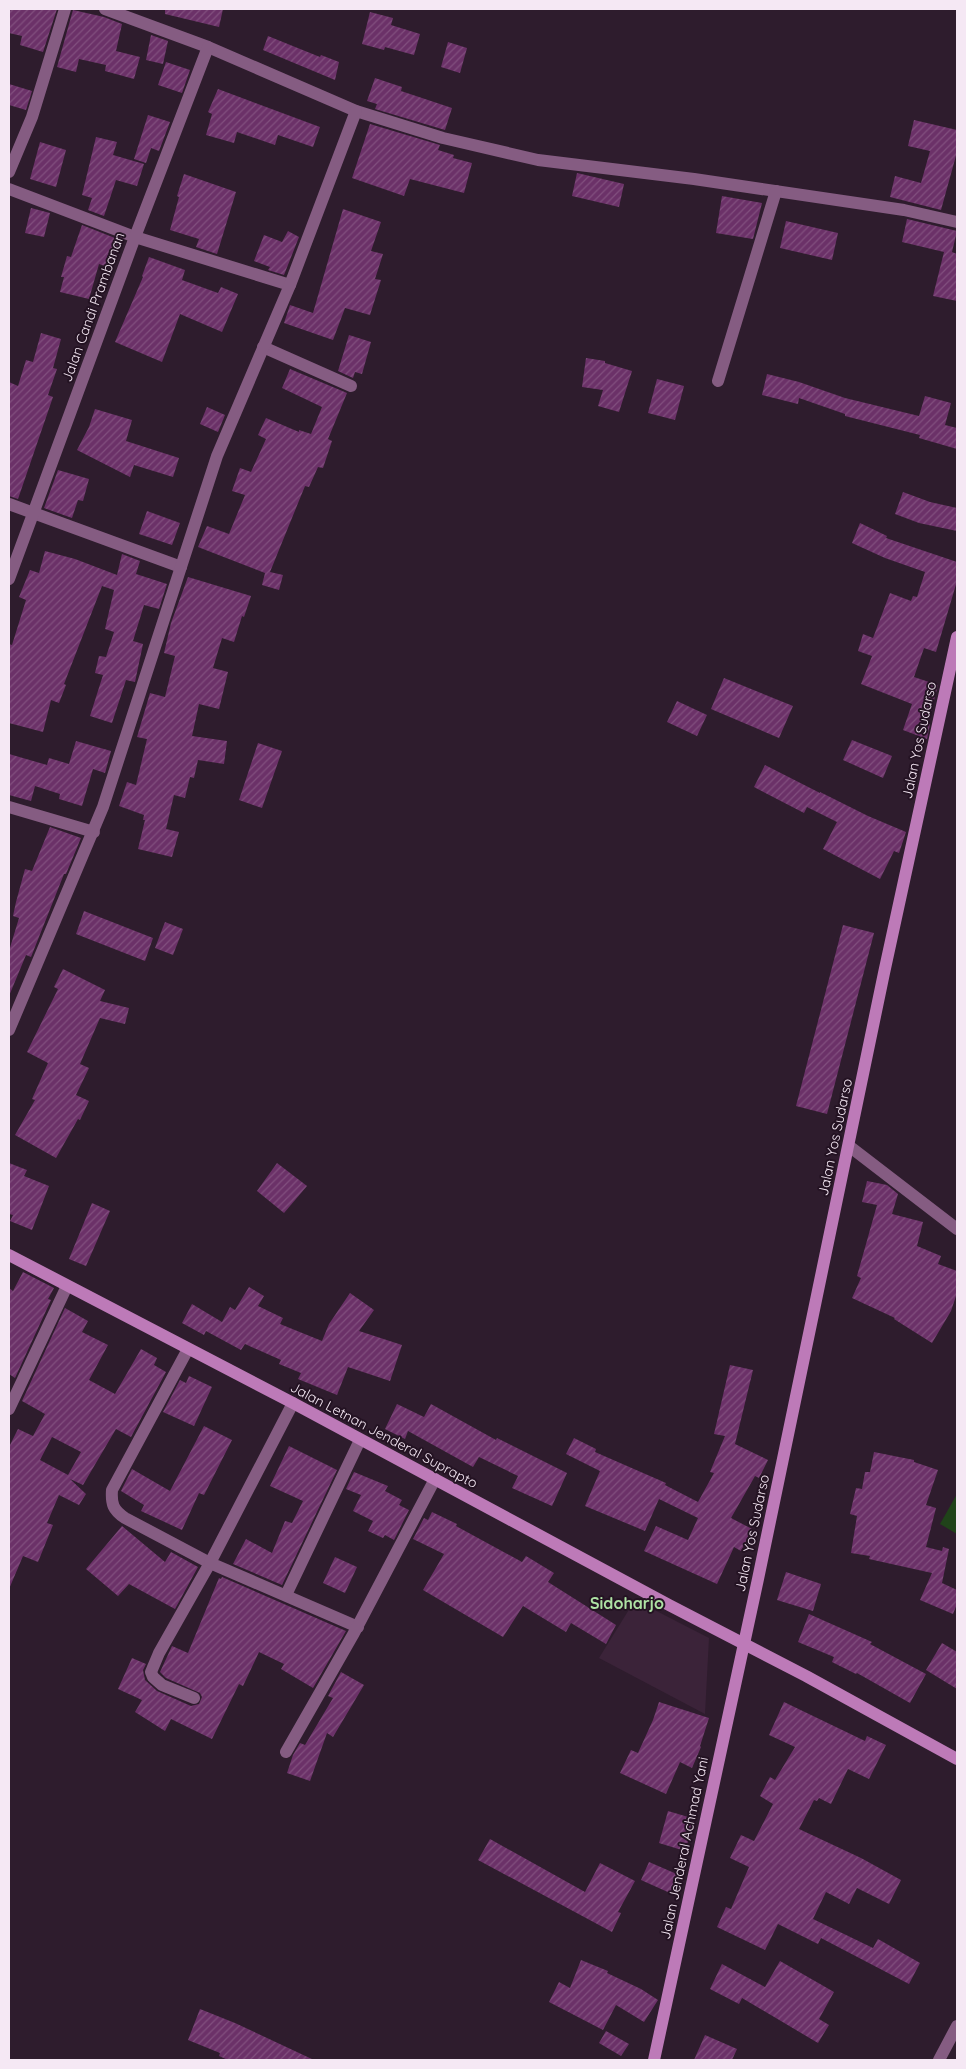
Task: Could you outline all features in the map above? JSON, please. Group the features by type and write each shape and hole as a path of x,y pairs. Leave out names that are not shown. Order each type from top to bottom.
{"main road":[{"name":"Jalan Yos Sudarso","path":"744,1643 957,636"},
{"name":"Jalan Letnan Jenderal Suprapto","path":"9,1255 744,1643 957,1759"},
{"name":"Jalan Jenderal Achmad Yani","path":"654,2060 744,1643"}],"street":[{"path":"9,172 32,117 65,9"},
{"path":"105,9 208,47 356,111 443,138 538,160 776,191 904,210 957,222"},
{"name":"Jalan Candi Prambanan","path":"9,579 134,237 208,47"},
{"path":"9,1030 94,832 217,456 290,285 356,111"},
{"path":"9,189 134,237 290,285"},
{"path":"718,381 776,191"},
{"path":"263,347 351,386"},
{"path":"9,504 181,567"},
{"path":"9,807 94,832"},
{"path":"849,1146 957,1229"},
{"path":"9,1409 67,1286"},
{"path":"188,1349 112,1490 111,1504 117,1513 125,1518 210,1563 358,1627"},
{"path":"194,1698 156,1681 152,1672 159,1653 210,1563 292,1403"},
{"path":"286,1595 360,1440"},
{"path":"286,1752 358,1627 435,1479"},
{"path":"939,2060 955,2034"}],"shaded area":[{"path":"635,1600 709,1638 705,1714 599,1658"}],"green space":[{"path":"957,1494 957,1534 940,1524"}],"building":[{"path":"9,9 57,9 43,52 20,45 22,36 9,33"},
{"path":"165,9 223,9 219,27 165,14"},
{"path":"73,10 104,17 122,24 116,51 140,57 134,79 105,71 106,65 79,59 76,72 57,67"},
{"path":"370,12 393,18 391,25 420,34 414,55 385,47 384,50 362,44"},
{"path":"151,35 168,41 163,64 146,60"},
{"path":"268,36 320,57 321,55 339,62 335,80 263,50"},
{"path":"448,42 467,48 460,73 441,67"},
{"path":"166,62 190,70 182,93 158,85"},
{"path":"375,78 402,87 401,91 452,108 445,130 375,109 377,104 367,101"},
{"path":"9,84 32,91 26,110 9,105"},
{"path":"218,89 320,127 313,147 278,135 275,145 237,132 234,143 206,135 212,114 208,112"},
{"path":"148,115 170,122 159,151 151,148 146,163 134,159"},
{"path":"914,120 957,130 957,152 941,210 890,197 895,176 921,183 930,151 908,146"},
{"path":"370,124 440,145 438,150 454,155 453,158 472,163 464,193 410,179 404,196 352,178"},
{"path":"96,137 117,142 113,155 144,164 137,186 116,180 104,216 88,210 92,198 82,195"},
{"path":"40,142 66,150 56,187 30,179"},
{"path":"577,173 624,184 619,207 572,196"},
{"path":"184,174 236,192 217,254 196,247 199,239 170,230"},
{"path":"722,196 762,203 753,239 716,233"},
{"path":"31,208 50,213 44,237 25,233"},
{"path":"343,209 381,222 371,251 383,254 375,279 381,280 370,315 345,308 333,340 284,323 290,305 313,313"},
{"path":"907,219 957,231 952,252 957,254 957,301 933,296 944,252 902,242"},
{"path":"786,221 838,233 832,260 780,248"},
{"path":"82,225 120,240 114,254 111,253 108,267 99,264 89,299 60,292 64,277 61,277 67,256 71,257"},
{"path":"288,231 299,237 284,275 268,270 270,267 254,261 264,235 282,242"},
{"path":"149,257 185,270 182,280 218,293 221,287 238,294 222,332 180,314 162,362 115,342 143,277"},
{"path":"41,333 61,339 53,368 57,369 48,395 53,397 18,499 9,496 9,382 18,386 26,360 33,362"},
{"path":"349,335 371,342 362,374 355,372 353,378 338,371"},
{"path":"586,358 605,361 605,363 632,371 619,412 598,406 603,390 582,387"},
{"path":"290,369 347,393 328,439 332,441 323,468 318,467 309,487 305,486 270,572 283,575 279,590 262,585 265,573 198,547 207,526 229,534 245,495 232,491 240,468 251,472 266,439 258,435 266,418 299,432 299,430 311,434 322,407 282,388"},
{"path":"767,374 799,382 845,398 919,416 925,396 951,403 945,425 957,428 957,449 919,438 920,435 845,416 845,414 799,398 798,404 762,395"},
{"path":"657,379 684,386 675,420 648,413"},
{"path":"207,407 225,415 218,432 200,424"},
{"path":"95,409 132,420 126,441 179,458 173,477 134,465 130,477 77,450 89,427"},
{"path":"58,470 89,479 83,501 78,500 72,518 44,508"},
{"path":"903,492 930,502 957,508 957,531 919,523 895,514"},
{"path":"147,511 180,523 172,545 139,534"},
{"path":"860,523 887,536 886,538 957,562 957,581 936,652 924,648 914,677 938,685 928,723 930,724 927,739 903,730 912,704 861,684 872,656 858,651 863,634 873,638 890,593 911,601 913,596 917,597 925,572 885,558 852,543"},
{"path":"45,551 75,559 117,575 122,554 140,561 136,574 167,584 159,609 144,605 133,641 143,644 135,682 126,680 112,723 90,716 103,675 95,673 99,656 106,657 114,632 105,629 114,590 102,586 64,684 66,685 59,703 51,700 43,732 9,723 9,644 12,645 26,600 19,597 30,570 39,573"},
{"path":"188,577 251,596 244,617 242,616 234,642 222,638 213,668 228,672 219,709 199,704 192,736 227,741 224,764 198,760 194,778 190,777 185,798 174,795 166,829 179,832 172,857 138,849 145,820 143,820 144,815 119,806 127,782 136,785 147,739 137,737 150,693 165,697 175,656 164,653 171,623"},
{"path":"724,678 793,706 779,738 711,709"},
{"path":"677,701 707,715 697,736 667,722"},
{"path":"852,740 892,756 883,778 843,760"},
{"path":"76,741 111,751 105,773 93,769 82,806 59,799 60,794 35,786 31,801 9,795 9,754 47,765 49,758 69,764"},
{"path":"258,743 282,751 262,808 239,800"},
{"path":"765,765 868,816 906,832 899,853 894,851 880,879 823,849 837,822 807,807 804,813 754,787"},
{"path":"50,827 81,838 66,874 64,874 31,957 26,955 9,996 9,951 19,918 13,916 16,902 25,869 32,871"},
{"path":"84,911 153,938 145,961 76,934"},
{"path":"165,922 183,929 173,955 155,948"},
{"path":"843,925 874,933 827,1114 796,1106"},
{"path":"63,969 105,990 100,1001 129,1008 125,1024 100,1018 80,1064 89,1068 76,1095 89,1101 80,1120 78,1119 56,1158 15,1135 35,1100 32,1099 48,1063 27,1052 58,989 54,987"},
{"path":"9,1163 27,1170 24,1176 49,1186 32,1230 10,1221 13,1215 9,1214"},
{"path":"277,1163 307,1186 284,1213 257,1191"},
{"path":"867,1181 887,1185 898,1194 892,1214 923,1222 917,1246 941,1256 938,1264 957,1271 957,1293 951,1311 932,1343 895,1318 852,1298 861,1278 857,1276 877,1205 862,1202"},
{"path":"92,1203 110,1211 86,1266 69,1259"},
{"path":"23,1272 54,1288 48,1299 51,1300 15,1378 9,1374 9,1288 13,1291"},
{"path":"249,1287 264,1296 258,1306 283,1318 280,1324 322,1341 329,1324 350,1293 374,1310 359,1331 402,1345 390,1381 348,1367 337,1395 298,1379 301,1373 279,1364 281,1360 245,1344 241,1350 206,1331 204,1335 182,1323 192,1304 222,1322 230,1307 235,1310"},
{"path":"65,1308 88,1321 82,1332 108,1345 89,1380 115,1394 141,1349 157,1358 154,1365 166,1372 131,1437 116,1429 83,1485 70,1479 86,1494 79,1505 59,1495 47,1523 53,1525 38,1562 23,1556 9,1589 9,1447 18,1429 33,1436 45,1414 22,1401","holes":["52,1437 81,1452 68,1475 40,1460"]},
{"path":"730,1365 753,1370 735,1444 768,1460 759,1478 755,1476 731,1518 752,1529 741,1551 734,1547 717,1584 644,1551 656,1526 688,1540 698,1518 659,1499 645,1531 585,1506 600,1471 566,1454 574,1438 596,1449 595,1452 666,1483 665,1485 698,1502 714,1473 710,1472 725,1436 714,1434"},
{"path":"189,1376 212,1387 194,1426 163,1412 180,1380 186,1383"},
{"path":"397,1404 424,1417 431,1404 496,1440 497,1438 567,1473 552,1506 512,1488 518,1476 479,1457 473,1467 408,1431 405,1439 385,1429"},
{"path":"204,1426 232,1440 204,1495 199,1493 182,1530 141,1511 144,1505 121,1491 132,1469 170,1491"},
{"path":"289,1446 337,1470 282,1585 233,1564 246,1539 272,1553 285,1521 292,1523 303,1501 270,1486"},
{"path":"874,1452 914,1460 914,1462 938,1470 926,1505 936,1508 926,1547 942,1551 943,1547 949,1549 942,1583 957,1590 957,1604 953,1614 920,1600 932,1573 869,1559 870,1556 851,1553 857,1516 850,1514 856,1488 862,1489 865,1472 870,1472"},
{"path":"354,1472 388,1486 385,1491 402,1500 399,1505 409,1510 394,1540 385,1535 383,1538 368,1531 373,1521 353,1511 361,1495 346,1489"},
{"path":"432,1512 457,1524 456,1526 522,1562 526,1556 554,1573 548,1582 616,1625 606,1644 571,1623 566,1632 523,1606 503,1637 423,1590 444,1554 413,1539 424,1518 428,1520"},
{"path":"122,1526 165,1562 171,1552 198,1567 175,1609 129,1584 118,1596 86,1569"},
{"path":"335,1557 357,1567 345,1593 323,1583"},
{"path":"786,1572 821,1584 813,1611 777,1600"},
{"path":"222,1577 346,1631 313,1688 281,1669 284,1664 259,1652 243,1686 239,1684 212,1739 171,1719 165,1731 135,1712 142,1700 118,1689 132,1658 146,1664 143,1670 145,1680 157,1691 191,1706 199,1704 202,1697 200,1693 166,1678 160,1672 172,1646 188,1653 219,1578 221,1579"},
{"path":"809,1614 872,1642 870,1644 926,1674 910,1703 857,1673 832,1662 834,1657 798,1642"},
{"path":"942,1643 957,1652 957,1689 926,1670"},
{"path":"341,1672 364,1685 333,1737 327,1733 310,1781 287,1773 293,1755 300,1743 305,1745 333,1698 328,1696"},
{"path":"659,1702 709,1718 701,1747 692,1768 680,1762 666,1794 620,1773 631,1750 638,1753"},
{"path":"784,1702 865,1741 867,1736 886,1745 869,1779 848,1769 831,1804 819,1798 817,1801 814,1800 799,1829 861,1858 901,1880 889,1904 857,1888 849,1904 826,1892 813,1919 873,1948 878,1939 920,1963 909,1984 821,1938 818,1944 778,1924 765,1950 717,1927 726,1907 731,1909 749,1867 730,1858 741,1835 754,1841 773,1804 760,1796 770,1777 775,1780 795,1747 769,1735"},
{"path":"668,1811 695,1819 685,1851 659,1843"},
{"path":"490,1839 585,1892 600,1863 635,1881 618,1912 621,1913 612,1932 478,1860"},
{"path":"649,1862 679,1875 670,1893 641,1880"},
{"path":"581,1960 608,1971 607,1973 641,1989 658,2000 644,2022 616,2005 603,2030 549,2002 559,1982 570,1988"},
{"path":"780,1961 834,1992 819,2019 829,2025 818,2043 742,1998 739,2004 710,1989 722,1964 765,1987"},
{"path":"200,2009 235,2023 314,2060 228,2060 219,2056 220,2053 188,2040"},
{"path":"606,2031 629,2044 621,2056 599,2043"},
{"path":"705,2035 737,2049 732,2060 694,2060"}],"district":[{"name":"Sidoharjo","path":"627,1603"}]}
